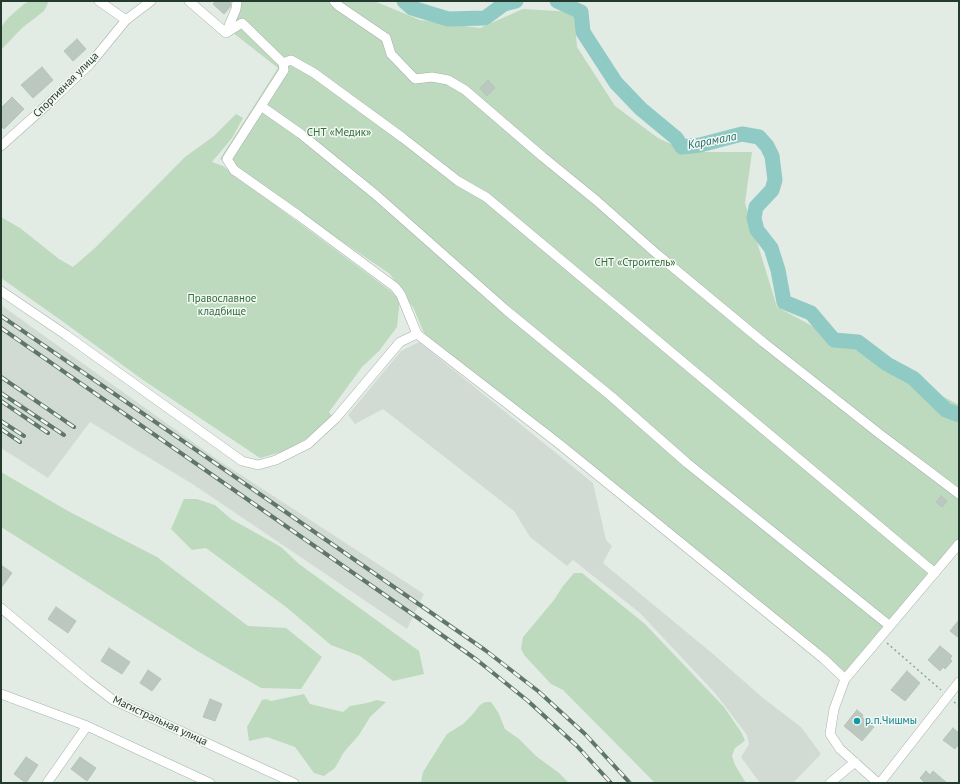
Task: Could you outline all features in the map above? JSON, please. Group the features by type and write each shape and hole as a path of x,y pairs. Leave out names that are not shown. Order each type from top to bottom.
{"street":[{"path":"100,1 126,20"},
{"name":"Спортивная улица","path":"1,146 90,64 126,20 151,1"},
{"path":"188,1 226,33"},
{"path":"226,33 238,1"},
{"path":"334,1 386,38 391,54 415,79 432,77 448,80 465,90 597,201 658,255 757,337 881,435 959,494"},
{"path":"226,33 242,23 283,63 284,70 226,159 234,170 298,215 395,287 401,295 417,334 558,443 824,659 845,679"},
{"path":"283,63 291,60 314,73 403,138 458,181 486,197 935,573"},
{"path":"261,106 319,148 506,310 612,397 687,463 890,626"},
{"path":"1,292 66,335 242,461 258,465 276,460 308,444 336,418 400,342 417,334"},
{"path":"959,544 845,679 834,709 830,734 840,749 879,783 959,682"},
{"name":"Магистральная улица","path":"1,608 113,700 294,783"},
{"path":"1,694 87,726 209,783"},
{"path":"47,783 87,726"},
{"path":"830,783 854,762"}],"path":[{"path":"886,642 959,706"}],"shaded area":[{"path":"1,305 218,460 424,594 407,629 194,485 90,422 48,478 1,448"},
{"path":"419,342 593,483 606,540 612,546 603,563 713,654 763,698 801,727 821,754 793,783 760,783 741,757 749,744 747,735 715,693 640,613 573,560 567,566 530,537 514,511 383,409 355,424 348,415 401,351"}],"green space":[{"path":"30,1 49,1 44,11 22,28 1,50 1,27 8,18 24,4"},
{"name":"СНТ «Строитель»","path":"241,1 374,1 420,20 480,28 523,9 574,12 577,47 615,106 658,138 688,152 752,152 745,203 777,307 959,405 959,544 846,673 424,333 414,309 390,274 220,159 278,68 232,32"},
{"name":"Православное кладбище","path":"236,114 243,118 232,138 212,162 223,166 400,298 397,327 379,351 362,367 329,412 332,416 313,435 285,451 260,458 143,380 1,278 1,217 20,228 59,259 73,267 96,247 185,157 214,136"},
{"path":"1,472 68,511 157,557 248,626 286,628 322,657 301,689 261,688 199,652 1,527"},
{"path":"184,499 197,499 215,505 231,519 281,547 299,564 419,651 424,674 393,681 360,656 331,645 286,607 206,548 192,550 171,529"},
{"path":"574,573 582,573 645,624 724,707 745,740 735,748 732,756 735,765 746,783 655,783 563,690 551,684 525,656 521,649 523,637"},
{"path":"304,694 310,704 343,712 350,706 377,700 386,702 370,717 359,735 344,752 335,768 324,776 314,773 295,747 267,737 249,741 247,727 262,700 266,699 271,701"},
{"path":"485,702 491,702 498,712 505,729 519,739 536,756 559,773 569,783 421,783 423,772 447,734 463,724 480,705"}],"building":[{"path":"216,1 231,1 230,7 224,14 213,4"},
{"path":"77,39 86,49 73,61 64,51"},
{"path":"42,67 53,80 33,98 21,85"},
{"path":"488,80 495,88 487,96 480,88"},
{"path":"12,97 24,109 4,129 1,126 1,108"},
{"path":"941,496 947,501 942,507 936,502"},
{"path":"1,565 12,573 1,588"},
{"path":"56,607 76,621 68,633 48,619"},
{"path":"959,620 959,638 950,631"},
{"path":"940,646 952,656 950,659 952,661 945,669 943,667 940,671 928,660"},
{"path":"109,648 130,662 122,674 101,661"},
{"path":"148,670 161,679 152,691 140,683"},
{"path":"907,671 920,683 905,701 891,690"},
{"path":"210,699 222,704 215,721 203,717"},
{"name":"р.п.Чишмы","path":"857,710 863,715 862,717 874,727 862,741 844,726"},
{"path":"953,728 959,733 959,744 955,749 943,740"},
{"path":"26,757 38,765 26,783 14,774"},
{"path":"80,757 96,768 87,781 71,769"},
{"path":"926,771 930,775 933,771 947,783 925,783 920,778"}],"waterway":[{"name":"Карамала","path":"404,1 412,8 448,19 485,18 504,4 516,1"},
{"name":"Карамала","path":"557,1 581,12 583,32 616,83 641,109 676,138 682,147 700,145 742,134 759,137 767,146 772,156 775,180 772,190 756,207 754,218 757,230 771,248 778,270 784,302 811,313 834,340 858,342 887,364 913,378 946,410 959,415"}],"railway":[{"path":"1,316 485,650 538,691 585,734 630,783"},
{"path":"1,328 477,660 528,701 577,746 611,783"},
{"path":"1,377 74,427"},
{"path":"1,393 64,435"},
{"path":"1,401 48,433"},
{"path":"1,421 24,436"},
{"path":"1,429 20,442"}],"place":[{"name":"р.п.Чишмы","path":"857,721"}],"park label":[{"name":"СНТ «Медик»","path":"339,133"}]}
